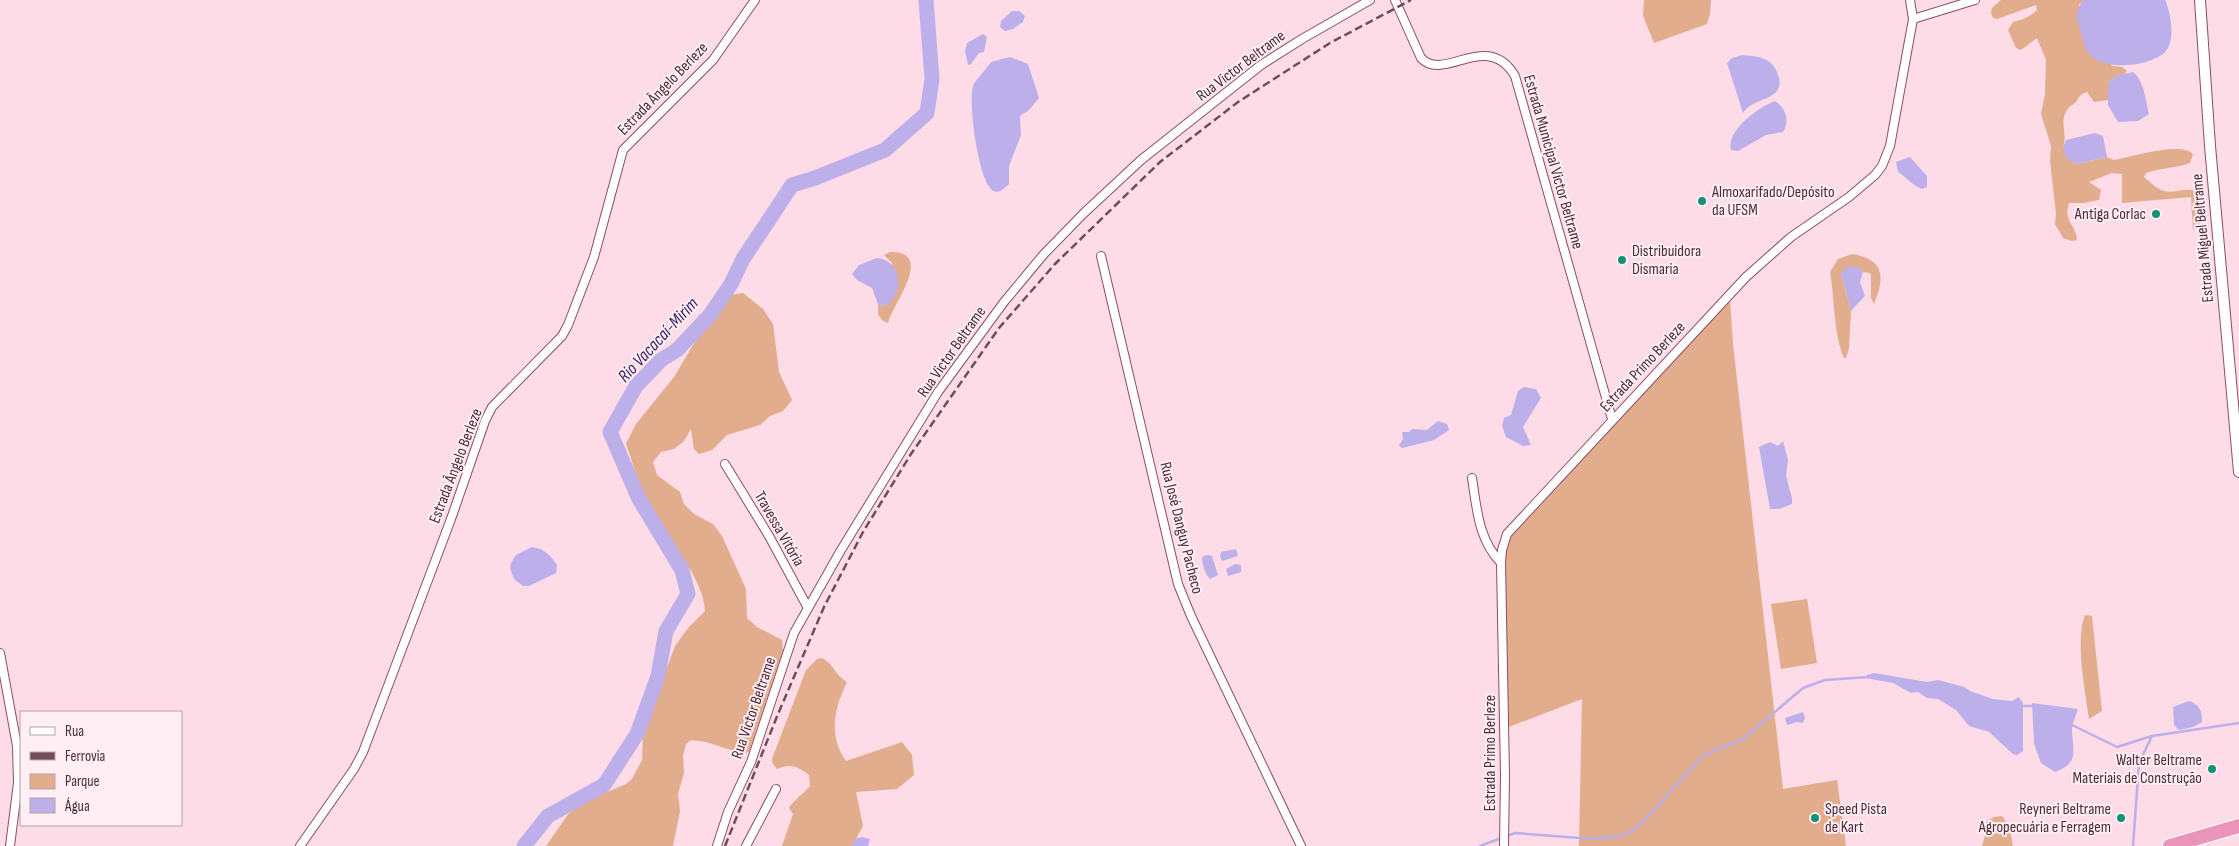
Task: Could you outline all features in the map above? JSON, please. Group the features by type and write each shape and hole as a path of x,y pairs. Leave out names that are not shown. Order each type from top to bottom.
{"highway":[{"path":"2170,846 2239,826"}],"street":[{"name":"Estrada Ângelo Berleze","path":"300,846 354,770 363,752 451,518 484,421 492,408 562,336 568,325 594,257 623,150 713,60 755,0"},
{"name":"Rua Victor Beltrame","path":"717,846 728,812 751,762 794,633 938,392 1004,302 1044,254 1084,213 1142,160 1261,65 1370,0"},
{"name":"Estrada Municipal Victor Beltrame","path":"1395,0 1425,63 1437,65 1472,56 1496,57 1510,67 1515,76 1612,419"},
{"path":"1910,0 1914,19 1975,0"},
{"name":"Estrada Miguel Beltrame","path":"2200,0 2210,146 2239,472"},
{"name":"Estrada Primo Berleze","path":"1504,846 1505,775 1501,563 1502,550 1507,534 1515,523 1746,277 1791,237 1849,197 1875,175 1882,166 1894,130 1914,19"},
{"name":"Rua José Danguy Pacheco","path":"1101,256 1178,584 1191,616 1301,846"},
{"name":"Travessa Vitória","path":"725,464 769,536 808,608"},
{"path":"1472,478 1480,530 1491,552 1501,563"},
{"path":"0,653 17,746 18,783 10,846"},
{"path":"746,846 776,789"}],"green space":[{"path":"1644,0 1711,0 1710,14 1707,24 1654,43 1643,16"},
{"path":"2001,0 2084,0 2079,5 2112,66 2122,67 2127,71 2124,75 2116,76 2108,83 2108,100 2094,102 2087,92 2081,95 2068,109 2064,119 2065,138 2063,148 2076,164 2107,157 2114,160 2167,149 2187,150 2193,154 2190,163 2146,173 2144,177 2164,191 2193,190 2197,192 2202,216 2199,226 2193,230 2191,197 2122,203 2122,174 2112,173 2089,182 2101,190 2099,200 2069,203 2068,215 2077,240 2072,241 2063,238 2055,224 2056,214 2050,161 2051,146 2041,114 2045,94 2046,60 2037,38 2021,50 2016,48 2008,30 2013,22 2026,18 2037,10 2036,5 1997,19 1993,18 1992,8"},
{"path":"890,252 903,254 910,260 911,269 903,292 888,323 882,320 878,314 878,304 885,306 892,263 884,255"},
{"path":"1852,254 1871,260 1880,271 1881,278 1878,295 1874,304 1871,298 1870,273 1863,272 1860,268 1841,274 1851,311 1849,348 1846,358 1844,358 1836,326 1830,272 1838,259"},
{"path":"743,293 763,309 773,324 779,372 792,400 783,411 770,416 760,425 727,435 712,450 699,454 694,449 691,429 684,441 674,449 661,452 653,462 657,475 680,492 684,504 694,514 713,524 722,536 746,589 747,618 757,627 782,640 783,651 749,752 743,754 706,742 691,740 686,744 683,756 684,773 678,794 680,811 673,846 546,846 569,813 586,801 626,784 632,779 642,760 643,733 675,646 688,628 705,611 698,584 647,503 626,444 636,424 674,377 693,345 730,295"},
{"path":"1730,299 1733,344 1783,789 1837,780 1846,846 1579,846 1582,699 1506,728 1505,555 1510,538"},
{"path":"1807,599 1817,663 1781,669 1771,604"},
{"path":"2085,615 2092,616 2102,711 2089,719 2081,651 2082,625"},
{"path":"822,658 847,682 836,712 835,722 837,741 846,761 902,742 912,755 914,775 897,789 856,792 863,826 852,846 782,846 793,814 789,808 810,786 809,775 794,766 777,769 772,759 806,670 817,659"},
{"path":"2002,816 2009,826 2013,846 1982,846 1986,832 1986,822 1994,817"}],"water":[{"path":"2084,0 2165,0 2169,12 2171,34 2165,52 2150,61 2129,65 2108,64 2092,57 2087,51 2077,17 2078,10"},
{"path":"1012,11 1019,11 1025,16 1023,22 1013,29 1005,31 1000,27 1001,21"},
{"path":"983,34 987,37 984,52 979,53 971,64 968,65 965,51 967,43"},
{"path":"1742,55 1757,57 1770,62 1776,70 1779,80 1779,88 1775,93 1748,107 1743,113 1727,63 1732,58"},
{"path":"1010,57 1028,64 1039,98 1029,110 1020,116 1021,135 1009,166 1009,184 997,192 992,190 982,172 975,140 972,95 974,84 991,62"},
{"path":"2133,72 2140,80 2149,114 2138,121 2118,122 2108,105 2108,83 2116,76"},
{"path":"1775,101 1782,107 1786,115 1786,124 1783,132 1766,135 1738,151 1731,150 1731,142 1734,135 1745,120 1761,108"},
{"path":"2095,133 2103,136 2107,157 2076,164 2067,159 2063,148 2066,140"},
{"path":"1910,157 1927,176 1927,187 1919,188 1898,172 1896,162"},
{"path":"877,258 891,264 898,278 896,294 892,301 885,306 878,304 872,288 857,280 852,274 859,265"},
{"path":"1849,267 1860,268 1863,272 1860,282 1865,296 1851,311 1841,274 1844,269"},
{"path":"1524,387 1536,389 1541,398 1523,427 1531,445 1523,446 1506,437 1502,426 1504,418 1511,415 1518,391"},
{"path":"1438,421 1447,424 1449,430 1434,440 1402,448 1399,445 1403,439 1402,432 1409,432 1412,429 1427,430"},
{"path":"1783,441 1788,460 1786,476 1792,504 1779,509 1770,509 1759,447 1770,442 1778,446"},
{"path":"532,547 540,549 549,555 557,565 556,573 529,586 523,586 514,579 510,568 511,563 516,555"},
{"path":"1236,549 1238,556 1222,561 1221,552"},
{"path":"1212,556 1218,575 1210,579 1205,572 1202,560 1202,557"},
{"path":"1235,564 1241,565 1241,572 1228,576 1226,569"},
{"path":"1874,673 1927,682 1938,680 1964,687 1993,699 2012,701 2019,697 2023,703 2023,751 2017,755 2013,754 1989,732 1969,726 1956,710 1938,699 1927,698 1918,692 1911,693 1893,683 1866,678 1867,675"},
{"path":"2189,701 2196,704 2200,709 2202,722 2193,727 2179,730 2174,725 2173,707"},
{"path":"2032,703 2078,709 2072,728 2072,759 2069,764 2055,772 2041,763 2034,744"},
{"path":"1803,712 1805,718 1803,723 1797,722 1787,725 1785,718"},
{"path":"862,837 870,839 868,846 852,846 855,839"}],"waterway":[{"name":"Rio Vacacaí-Mirim","path":"524,846 548,816 604,785 637,734 658,676 666,631 688,594 682,570 639,499 610,432 636,386 661,360 677,350 710,315 731,284 743,259 792,185 815,178 885,150 927,113 932,79 926,0"},
{"path":"1480,846 1515,833 1593,839 1625,835 1639,826 1704,755 1743,739 1803,688 1825,680 1869,677"},
{"path":"2021,706 2033,706"},
{"path":"2133,846 2139,763 2152,736 2239,723"},
{"path":"2070,724 2117,747 2152,736"}],"railway":[{"path":"725,846 778,714 824,607 863,532 911,454 999,328 1055,264 1160,162 1238,102 1330,43 1411,0"}],"place":[{"name":"Almoxarifado/Depósito da UFSM","path":"1702,201"},
{"name":"Antiga Corlac","path":"2156,214"},
{"name":"Distribuidora Dismaria","path":"1622,260"},
{"name":"Walter Beltrame Materiais de Construção","path":"2212,769"},
{"name":"Speed Pista de Kart","path":"1815,818"},
{"name":"Reyneri Beltrame Agropecuária e Ferragem","path":"2121,818"}]}
